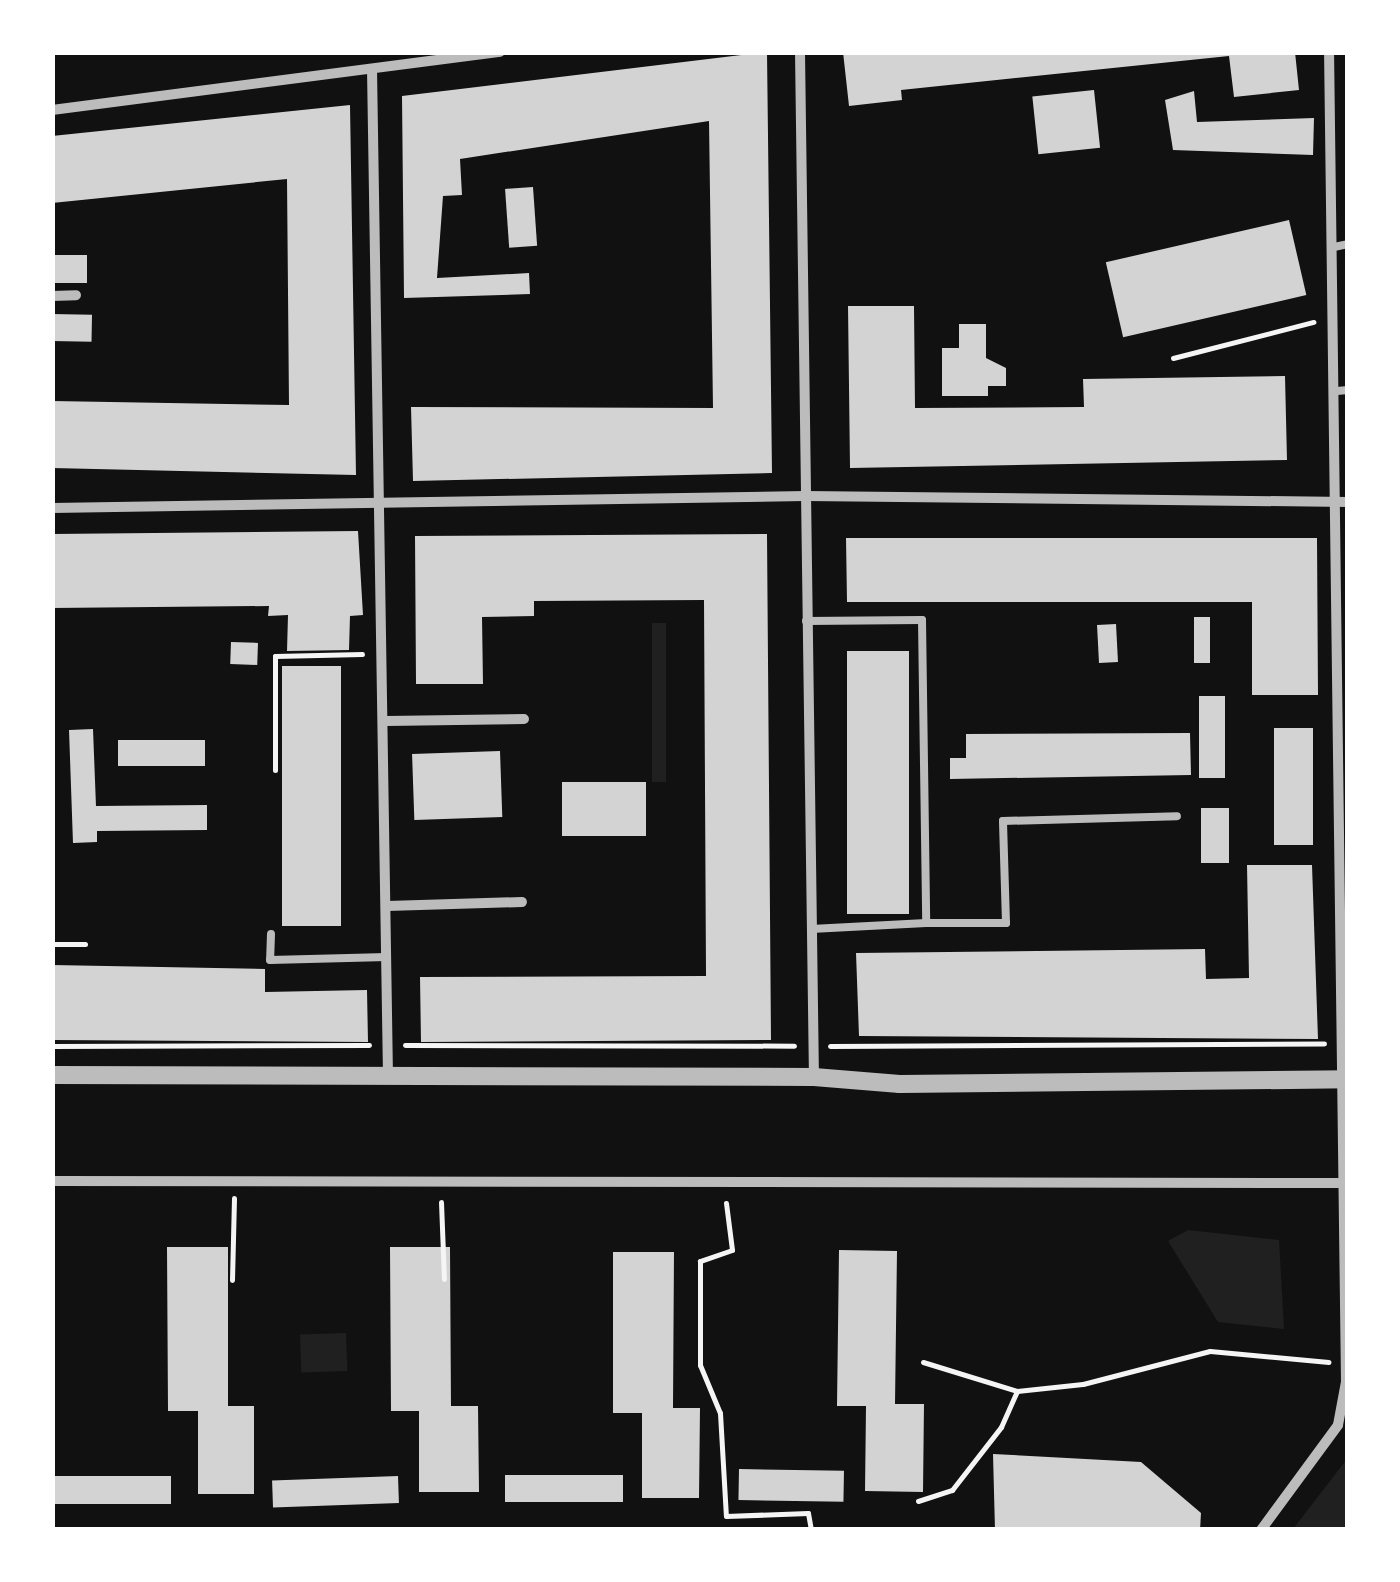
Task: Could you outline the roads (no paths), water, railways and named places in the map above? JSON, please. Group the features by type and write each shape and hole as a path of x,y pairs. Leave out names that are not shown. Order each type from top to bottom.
{"street":[{"path":"52,110 500,52"},
{"path":"800,52 814,1077"},
{"path":"1261,1530 1338,1425 1347,1382 1346,1183 1339,1042 1342,391 1335,316 1328,52"},
{"path":"372,69 383,506 388,1073"},
{"path":"52,296 76,295"},
{"path":"52,508 383,506 805,496 1343,502"},
{"path":"386,721 524,719"},
{"path":"387,906 522,902"},
{"path":"52,1075 814,1077 900,1084 1343,1079"},
{"path":"52,1180 1346,1183"}],"lane":[{"path":"1334,247 1348,244"},
{"path":"806,622 922,620 926,923"},
{"path":"811,929 1006,923 1004,821 1178,816"},
{"path":"271,934 270,960 387,956"}]}
